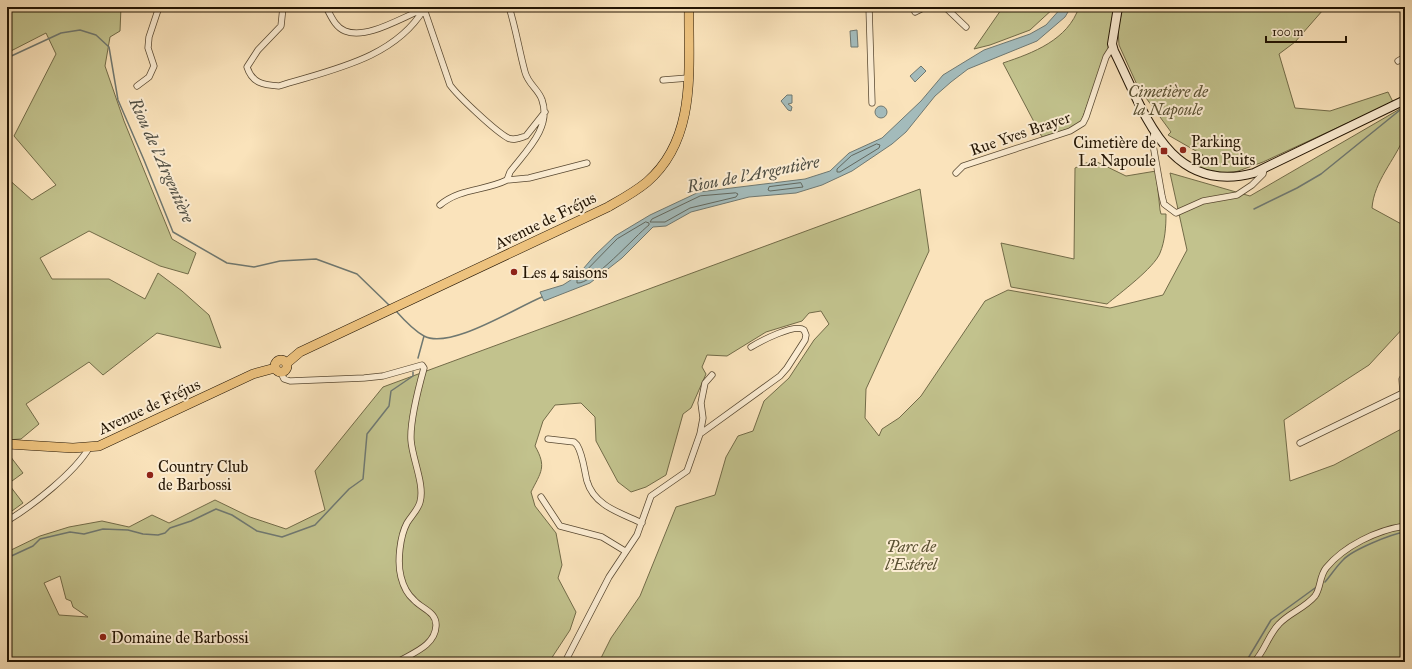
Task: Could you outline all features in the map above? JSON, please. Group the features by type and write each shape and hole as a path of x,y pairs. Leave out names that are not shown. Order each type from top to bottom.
{"main road":[{"name":"Avenue de Fréjus","path":"7,444 88,448 109,442 252,374 288,368 287,363 300,352 608,207 648,181 667,158 681,130 687,104 689,7"},
{"path":"1118,7 1112,46 1155,132 1176,159 1198,172 1215,176 1235,177 1264,169 1405,100"}],"street":[{"path":"137,86 149,77 154,66 148,48 159,7"},
{"path":"283,7 281,26 258,50 248,67 250,76 268,85 278,86 360,60 383,50 418,19 424,8"},
{"path":"326,7 334,22 344,30 357,34 370,31 424,8"},
{"path":"507,180 510,172 542,126 545,112 540,94 530,83 525,73 517,30 509,7"},
{"path":"869,7 872,103"},
{"path":"915,12 925,7"},
{"path":"945,7 966,27"},
{"path":"1357,7 1405,8"},
{"path":"424,8 450,85 456,94 508,138 513,139 526,136 545,112"},
{"name":"Rue Yves Brayer","path":"956,173 963,166 1070,131 1083,123 1106,57 1112,46"},
{"path":"1398,61 1405,58"},
{"path":"663,80 688,78"},
{"path":"1070,131 1070,138"},
{"path":"1155,132 1152,139 1164,204 1176,212 1203,202 1237,195 1252,185 1263,174 1264,169"},
{"path":"440,206 447,199 469,190 499,184 507,180 528,178 587,163"},
{"path":"700,434 780,376 805,340 806,335 804,330 798,328 778,334 751,347"},
{"path":"278,370 284,379 290,381 364,378 383,376 422,365 424,368 411,438 412,452 420,482 420,502 407,524 403,536 400,576 406,591 414,601 428,610 434,618 436,625 431,640 426,645 398,662"},
{"path":"565,662 609,577 636,535 642,523 651,496 687,470 700,434 703,418 701,403 705,383 712,375"},
{"path":"1300,443 1404,393 1402,379 1405,375"},
{"path":"548,439 574,442 577,445 590,489 594,497 602,503 642,523"},
{"path":"7,520 27,507 52,487 81,458 88,448"},
{"path":"541,497 560,526 602,537 625,551"},
{"path":"1254,662 1262,654 1278,625 1315,595 1325,569 1340,555 1355,544 1372,536 1405,526"}],"green space":[{"path":"7,7 121,7 120,31 110,37 105,66 124,121 172,239 196,253 188,274 160,266 89,231 40,258 52,279 109,279 145,299 158,273 182,291 209,315 221,348 157,333 103,375 89,362 26,404 39,424 21,439 7,440 7,178 32,200 56,185 14,136 56,54 46,33 7,53"},
{"path":"1003,7 1055,7 1030,30 990,45 974,49"},
{"path":"1079,7 1115,7 1108,49 1081,122 1068,129 1042,137 1003,63 1037,50 1058,37 1074,18"},
{"name":"Cimetière de la Napoule","path":"1123,7 1321,7 1323,10 1295,42 1279,54 1295,108 1330,111 1388,92 1393,102 1263,162 1230,174 1196,168 1203,155 1168,135 1171,132 1138,87 1119,45 1118,29"},
{"name":"Parc de l'Estérel","path":"1405,106 1405,134 1400,146 1385,171 1377,189 1372,208 1405,226 1405,326 1369,365 1284,420 1290,481 1334,465 1405,427 1405,662 599,662 611,638 640,596 676,507 715,495 726,457 738,436 753,431 764,401 789,378 814,340 829,324 821,311 809,313 802,321 766,332 727,356 707,355 702,367 706,374 691,408 683,414 666,475 646,487 631,492 618,482 596,441 595,417 581,403 555,405 543,421 535,446 539,453 542,465 538,479 531,492 535,506 556,533 562,565 558,578 576,612 570,630 549,662 7,662 7,552 40,536 69,527 102,521 129,527 152,515 169,523 215,500 250,517 286,529 325,510 315,471 383,387 920,189 929,251 866,389 865,418 879,436 882,429 899,418 921,396 985,301 1008,290 1110,308 1163,295 1187,250 1170,173 1250,196","holes":["60,576 66,599 71,601 73,607 88,617 59,615 44,583"]},
{"path":"1093,160 1126,176 1156,171 1160,210 1161,214 1166,214 1164,239 1157,259 1136,280 1107,304 1011,287 1001,243 1074,259 1075,168"},
{"path":"7,452 23,473 12,481 7,476"},
{"path":"7,482 23,503 12,511 7,504"}],"water":[{"path":"1062,7 1071,7 1065,17 1037,41 968,69 935,96 906,132 892,144 852,171 822,185 796,193 749,197 691,212 666,226 653,227 622,258 590,283 544,301 540,292 563,285 577,276 595,255 615,236 650,215 699,192 805,179 830,171 849,153 882,138 921,101 943,75 984,50 1030,34 1046,25"},
{"path":"857,30 858,47 851,47 850,31"},
{"path":"921,66 926,71 915,82 910,76"},
{"path":"787,95 792,95 792,103 788,104 792,107 791,111 788,110 781,101"},
{"path":"881,106 885,108 887,112 885,116 881,118 877,116 875,112 877,108"}],"waterway":[{"name":"Riou de l'Argentière","path":"7,58 61,33 80,30 96,35 109,47 118,100 173,232 227,263 254,267 280,261 316,259 357,274 390,306"},
{"path":"1254,209 1297,188 1321,174 1405,106"},
{"name":"Riou de l'Argentière","path":"396,311 420,334 435,339 466,333 542,297"},
{"path":"418,358 424,336"},
{"path":"7,558 33,546 40,539 70,532 84,534 103,529 128,530 143,534 158,535 165,533 170,528 191,521 216,509 232,515 257,531 282,537 315,525 349,489 363,479 367,434 389,406 391,391 413,376 413,372"},
{"path":"1325,582 1338,565 1348,556 1363,547 1405,532"},
{"path":"1243,662 1247,660 1271,620 1315,588"}],"place":[{"name":"Parking Bon Puits","path":"1183,150"},
{"name":"Cimetière de La Napoule","path":"1164,151"},
{"name":"Les 4 saisons","path":"514,272"},
{"name":"Country Club de Barbossi","path":"150,475"},
{"name":"Domaine de Barbossi","path":"103,637"}]}
